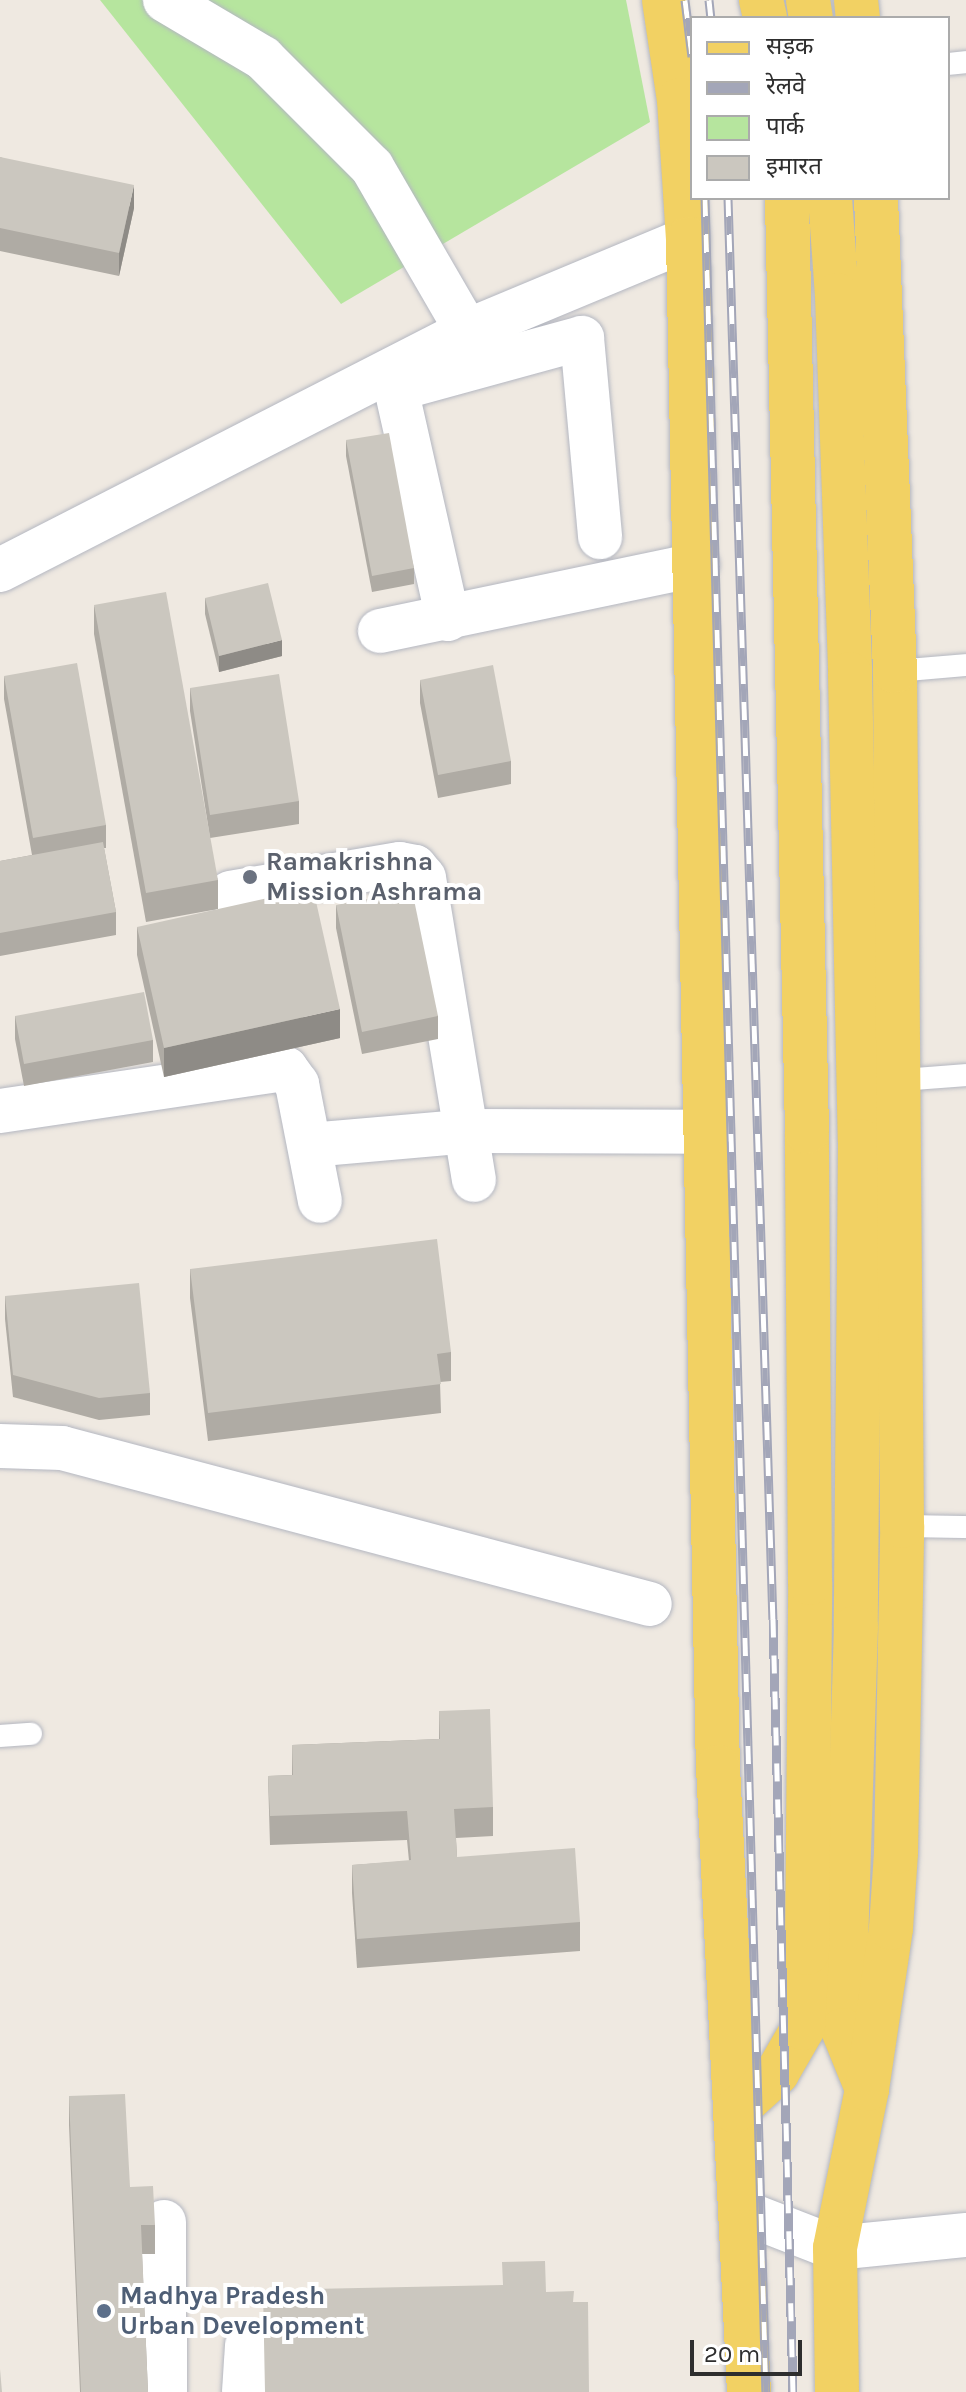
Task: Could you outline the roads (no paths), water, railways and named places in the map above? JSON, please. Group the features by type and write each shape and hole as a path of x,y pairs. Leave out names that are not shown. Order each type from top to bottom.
{"main road":[{"path":"664,0 679,100 688,239 709,1132 718,1767 749,2392"},
{"path":"735,2111 777,2073 803,2028 807,1953 810,1583 807,1132 787,200"},
{"path":"830,200 837,295 850,674 860,1141 856,1627 843,2030 867,2089"},
{"path":"837,2392 835,2248 867,2089 891,1928 902,1526 901,1080 895,671 876,200"}],"street":[{"path":"165,0 263,58 372,167 467,331"},
{"path":"0,570 467,331 688,239"},
{"path":"448,619 396,389 582,338 600,537"},
{"path":"380,631 697,565"},
{"path":"230,893 400,864 415,867 424,878 469,1131 474,1180"},
{"path":"0,1111 286,1069 297,1084 320,1201"},
{"path":"310,1145 469,1131 709,1132"},
{"path":"0,1446 62,1448 650,1604"},
{"path":"740,2211 835,2248 966,2235"},
{"path":"164,2222 165,2392"},
{"path":"244,2392 247,2345"}],"lane":[{"path":"895,671 966,665"},
{"path":"901,1080 966,1075"},
{"path":"902,1526 966,1527"},
{"path":"0,1736 31,1734"}],"railway":[{"path":"685,0 690,41"},
{"path":"709,0 711,16"},
{"path":"705,200 766,2392"},
{"path":"728,200 773,1619 793,2392"}],"place":[{"name":"Ramakrishna Mission Ashrama","path":"250,877"},
{"name":"Madhya Pradesh Urban Development","path":"104,2311"}]}
